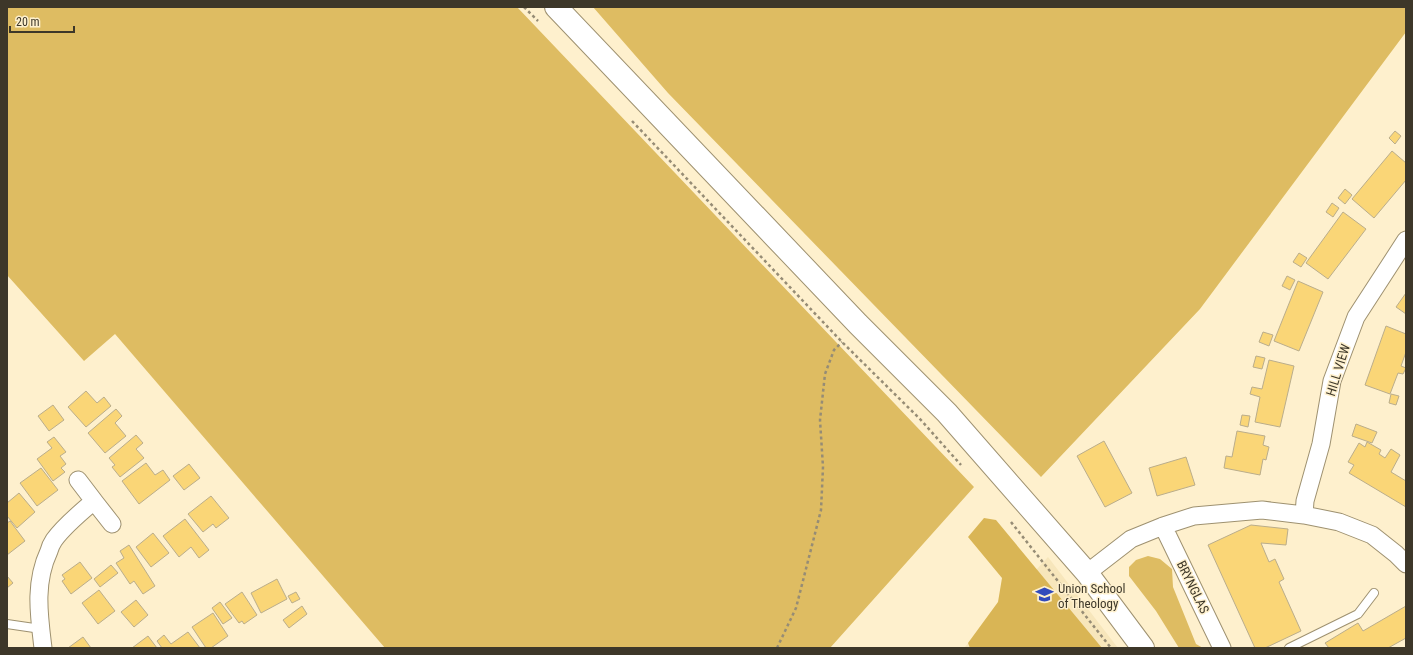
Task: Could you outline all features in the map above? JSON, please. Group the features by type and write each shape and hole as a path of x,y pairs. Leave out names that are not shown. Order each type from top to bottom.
{"main road":[{"path":"556,7 858,324 947,414 1087,573 1143,648"}],"street":[{"name":"HILL VIEW","path":"1304,514 1321,444 1334,374 1356,317 1406,240"},
{"path":"78,480 112,524"},
{"path":"43,648 38,599 45,558 53,540 94,501"},
{"path":"1087,573 1131,540 1164,526 1194,516 1262,510 1304,514 1339,522 1372,535 1406,564"},
{"name":"BRYNGLAS","path":"1164,526 1222,648"}],"lane":[{"path":"1289,648 1358,614 1374,593"},
{"path":"7,624 41,629"}],"path":[{"path":"524,7 539,22"},
{"path":"630,119 842,342 920,419 965,470"},
{"path":"777,648 796,608 821,510 823,466 820,420 825,374 834,350 858,324"},
{"path":"1011,522 1112,648"}],"shaded area":[{"path":"7,7 517,7 974,487 830,648 385,648 115,334 84,361 7,275"},
{"path":"593,7 1406,7 1406,32 1200,309 1041,477 668,93"},
{"name":"Union School of Theology","path":"984,518 996,520 1102,648 970,648 968,643 998,602 1002,578 968,537"},
{"path":"1148,556 1160,559 1172,569 1173,587 1196,644 1203,648 1179,648 1156,611 1129,576 1129,567 1136,560"},
{"name":"Union School of Theology","path":"1048,557 1118,648 964,648"}],"building":[{"path":"1395,131 1401,136 1395,144 1389,138"},
{"path":"1392,151 1406,163 1406,180 1374,218 1352,199"},
{"path":"1345,189 1352,195 1345,204 1338,198"},
{"path":"1332,203 1339,208 1333,217 1326,212"},
{"path":"1343,212 1366,229 1328,279 1306,263"},
{"path":"1299,253 1307,258 1301,267 1293,262"},
{"path":"1287,276 1295,280 1290,290 1282,286"},
{"path":"1298,281 1323,292 1299,351 1274,341"},
{"path":"1406,293 1406,314 1396,307"},
{"path":"1386,326 1406,334 1406,352 1401,366 1406,368 1403,374 1398,373 1390,394 1365,385"},
{"path":"1263,332 1273,335 1269,346 1259,342"},
{"path":"1256,356 1265,358 1262,369 1253,367"},
{"path":"1269,360 1294,366 1280,427 1255,422 1260,397 1250,394 1252,387 1262,389"},
{"path":"86,391 97,403 104,397 111,406 86,427 68,407"},
{"path":"1391,394 1399,396 1396,405 1389,403"},
{"path":"53,405 64,420 49,431 38,416"},
{"path":"116,409 122,416 115,423 126,436 105,453 88,433"},
{"path":"1242,415 1250,416 1248,427 1240,425"},
{"path":"1356,424 1377,432 1372,443 1352,436"},
{"path":"1237,431 1265,436 1263,445 1269,447 1266,460 1263,459 1260,475 1224,468 1226,456 1232,457"},
{"path":"136,435 143,443 136,449 144,458 120,477 112,467 115,465 109,458"},
{"path":"54,437 66,452 60,456 66,464 61,468 65,472 53,481 37,459 52,448 47,442"},
{"path":"1104,441 1132,493 1105,507 1077,456"},
{"path":"1367,442 1381,450 1379,454 1385,458 1391,449 1400,455 1391,472 1406,481 1406,507 1349,473 1354,465 1348,462 1359,443 1365,447"},
{"path":"1186,457 1195,485 1157,496 1149,468"},
{"path":"146,463 155,475 163,470 170,480 139,504 122,481"},
{"path":"189,464 200,478 184,490 173,476"},
{"path":"41,468 58,490 37,506 20,483"},
{"path":"19,493 35,512 17,528 7,516 7,503"},
{"path":"211,496 229,518 216,528 213,524 203,532 188,514"},
{"path":"185,519 209,550 199,558 191,547 179,557 163,536"},
{"path":"10,521 25,541 7,555 7,523"},
{"path":"1251,525 1288,529 1286,545 1261,543 1269,562 1275,559 1284,579 1279,582 1301,631 1265,648 1255,648 1208,545"},
{"path":"153,533 169,553 151,567 136,547"},
{"path":"129,545 155,586 143,594 134,581 130,584 116,563 124,558 120,551"},
{"path":"80,562 92,578 71,594 62,581 65,579 62,575"},
{"path":"111,565 118,573 100,587 94,579"},
{"path":"7,576 13,583 7,588"},
{"path":"277,579 287,599 261,613 251,593"},
{"path":"99,590 115,611 98,624 82,603"},
{"path":"242,592 257,615 244,624 242,621 239,623 225,604"},
{"path":"296,592 300,599 292,603 288,596"},
{"path":"136,600 148,615 134,627 121,612"},
{"path":"220,602 232,618 223,624 212,608"},
{"path":"302,606 307,614 289,628 283,620"},
{"path":"1406,606 1406,638 1388,648 1329,648 1325,643 1358,623 1363,631"},
{"path":"213,613 228,636 211,648 206,648 192,627"},
{"path":"188,632 200,648 162,648 157,641 164,635 171,644"},
{"path":"148,636 157,648 132,648"},
{"path":"83,637 91,648 68,648"}],"place":[{"name":"Union School of Theology","path":"1045,595"}]}
